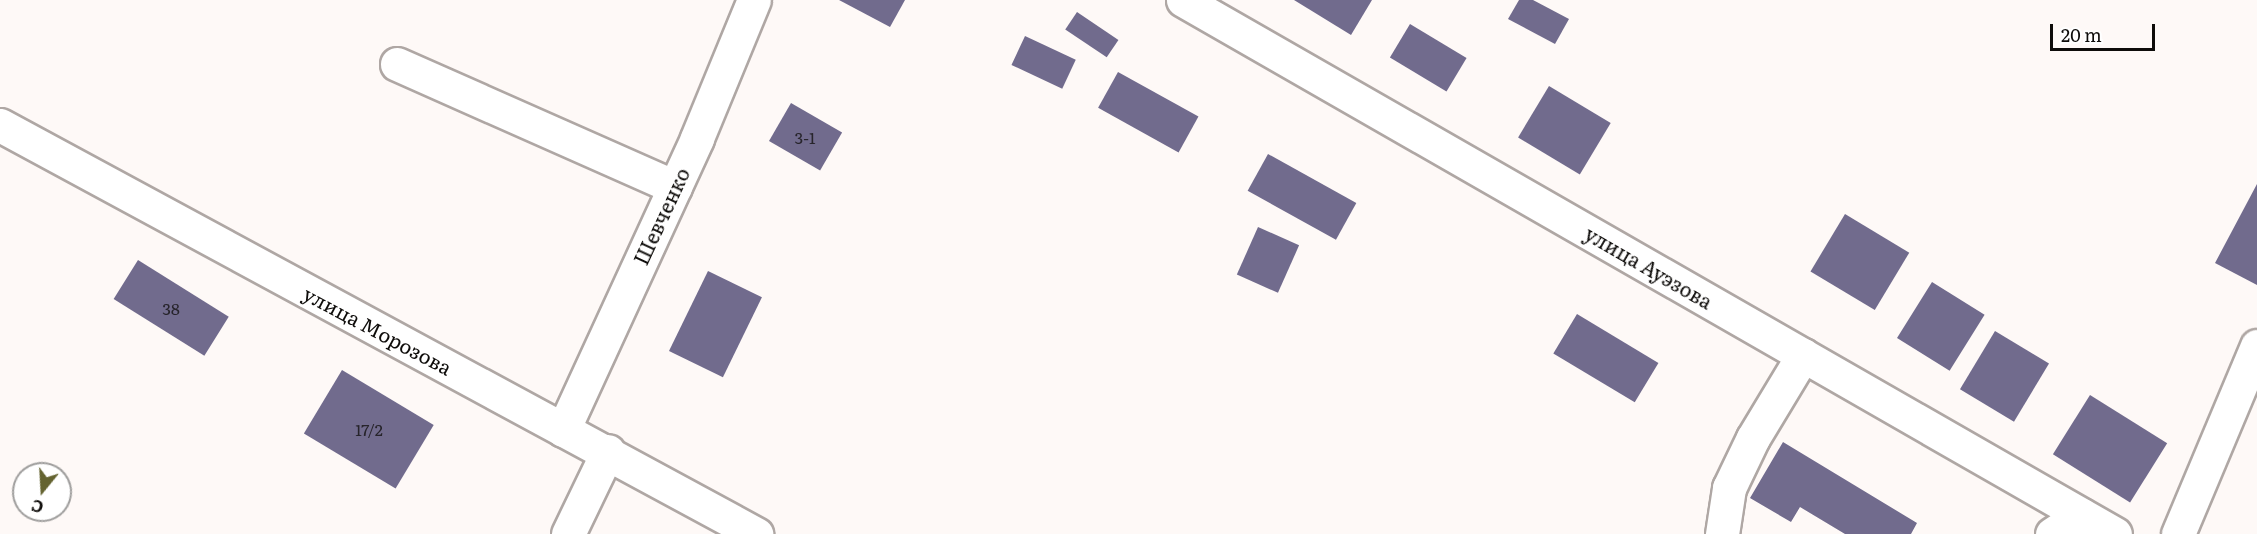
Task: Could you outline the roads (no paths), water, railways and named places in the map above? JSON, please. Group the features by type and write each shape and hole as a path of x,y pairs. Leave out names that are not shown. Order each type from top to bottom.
{"street":[{"name":"Шевченко","path":"563,430 675,187 754,0"},
{"name":"улица Ауэзова","path":"1183,0 2115,534"},
{"path":"397,64 675,187"},
{"name":"улица Морозова","path":"0,125 563,430 608,451 756,534"},
{"path":"2178,534 2257,346"},
{"path":"1722,534 1729,488 1753,438 1803,355"},
{"path":"568,534 608,451"},
{"path":"2052,534 2081,515"}]}
